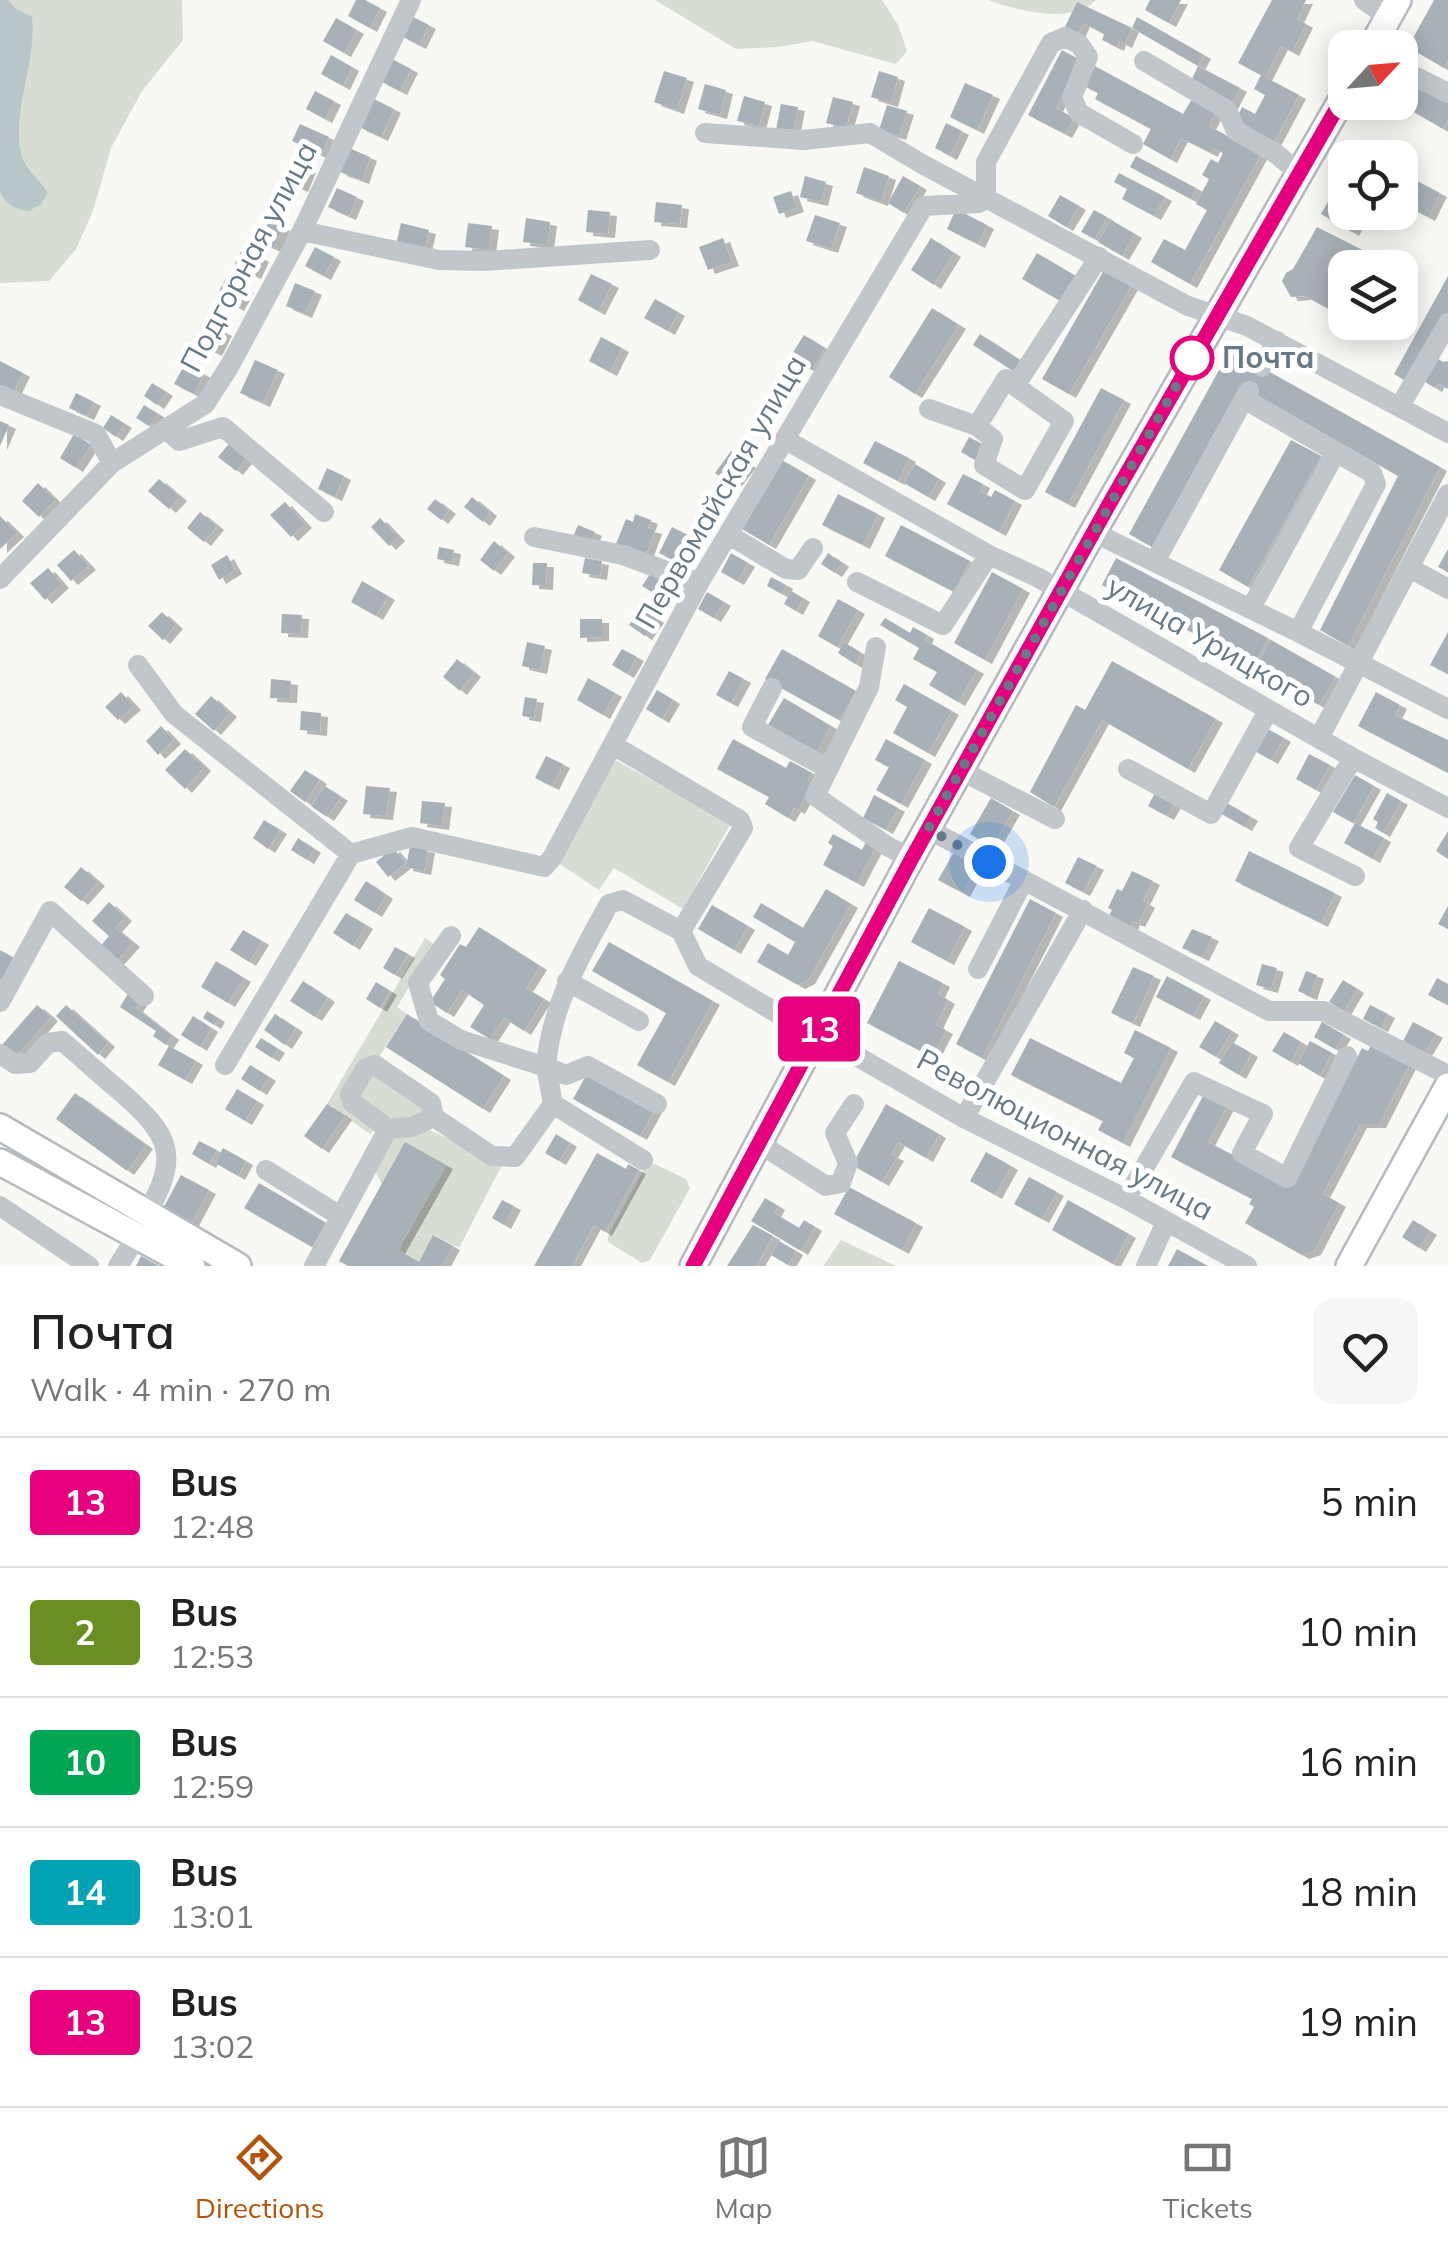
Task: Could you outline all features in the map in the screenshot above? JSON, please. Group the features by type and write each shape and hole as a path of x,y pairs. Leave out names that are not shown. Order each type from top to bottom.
{"main road":[{"path":"693,1266 816,1034 1093,532 1330,120"},
{"path":"1349,1266 1448,1086"},
{"path":"0,1127 142,1225 192,1266"},
{"path":"0,1162 238,1266"}],"street":[{"name":"Подгорная улица","path":"0,579 112,462 205,404 230,367 302,231 411,0"},
{"path":"1364,0 1393,8"},
{"path":"986,197 986,162 1051,43 1065,38 1079,44 1088,57 1072,97 1079,112 1133,144"},
{"path":"1144,61 1227,110 1236,131 1275,153 1300,174"},
{"path":"1418,78 1448,93"},
{"path":"705,133 803,140 870,132 1188,306 1277,340 1448,433"},
{"name":"Первомайская улица","path":"351,854 412,837 544,868 700,583 924,206 979,203 986,197"},
{"path":"302,231 439,260 485,261 650,250"},
{"path":"1015,386 1099,257"},
{"path":"1400,406 1448,323"},
{"path":"1262,368 1277,340"},
{"path":"929,408 976,426 993,439 984,464 1025,490 1064,421 1006,379 976,426"},
{"path":"0,395 96,434 112,462"},
{"path":"1156,560 1246,395 1372,473 1376,484 1298,632"},
{"path":"168,430 179,441 223,427 324,512"},
{"name":"улица Урицкого","path":"786,440 1448,808"},
{"path":"1250,608 1336,452"},
{"path":"1319,738 1448,494"},
{"path":"1093,532 1156,560 1448,709"},
{"path":"729,535 786,569 798,570 812,548"},
{"path":"534,537 622,556 700,583"},
{"path":"857,582 943,624 989,555"},
{"path":"1410,568 1448,588"},
{"path":"876,647 870,687 814,796 887,846 912,858"},
{"path":"138,665 174,714 351,854 224,1065"},
{"path":"772,688 752,727 827,768"},
{"path":"1128,769 1211,814 1268,710"},
{"path":"612,744 740,820 743,828 681,932"},
{"path":"1353,758 1299,848 1356,876"},
{"path":"962,770 1055,818"},
{"path":"928,829 1269,1011 1322,1010 1448,1075"},
{"path":"978,969 1024,880"},
{"name":"Революционная улица","path":"567,980 610,904 623,900 681,932 698,966 964,1118 1126,1199 1247,1266"},
{"path":"0,1002 50,910 144,996"},
{"path":"964,1118 1083,910"},
{"path":"451,936 418,983 429,1021 461,1040 566,1075 588,1066 658,1104"},
{"path":"434,1117 412,1127 388,1129 352,1102 350,1094 366,1068 375,1065 431,1103 434,1117 492,1156 515,1156 553,1104 546,1067 548,1037 567,980 639,1021"},
{"path":"0,1054 15,1064 30,1063 48,1043 62,1041 152,1119 164,1138 167,1164 163,1185 118,1266"},
{"path":"1126,1199 1194,1082 1263,1114 1242,1153 1287,1178 1346,1056"},
{"path":"553,1104 643,1160"},
{"path":"758,1142 826,1186 841,1183 848,1163 835,1134 854,1104"},
{"path":"314,1266 388,1129"},
{"path":"266,1170 340,1216"},
{"path":"0,1206 89,1266"},
{"path":"1146,1266 1166,1222"}],"shaded area":[{"path":"0,0 182,0 183,40 142,91 111,148 93,211 76,249 49,281 0,283"},
{"path":"0,0 8,0 32,17 19,136 23,160 48,193 41,204 29,211 12,206 0,192"},
{"path":"655,0 882,0 898,25 907,51 896,64 812,41 736,49"},
{"path":"988,0 1096,0 1073,12 1044,14"},
{"path":"615,760 731,823 683,909 614,868 599,890 558,863"},
{"path":"425,938 434,944 397,1007 407,1014 375,1063 342,1099 376,1129 370,1134 327,1104"},
{"path":"372,1072 427,1112 398,1120 375,1109 358,1096"},
{"path":"425,1128 503,1163 459,1248 434,1235 419,1262 398,1250 445,1165 382,1185 375,1170 389,1138"},
{"path":"655,1164 686,1179 690,1188 650,1260 642,1263 608,1242 608,1236 645,1167"},
{"path":"841,1240 896,1266 823,1266"}],"building":[{"path":"356,0 380,8 370,28 348,16"},
{"path":"1150,0 1181,0 1169,23 1145,10"},
{"path":"1272,0 1306,0 1297,19 1306,24 1292,52 1281,46 1265,77 1299,95 1274,142 1236,120 1242,107 1255,114 1265,95 1254,89 1261,75 1238,63"},
{"path":"1434,0 1448,0 1448,61 1444,68 1418,53 1417,30"},
{"path":"1077,2 1132,28 1125,44 1119,41 1117,47 1102,40 1104,34 1083,23 1078,34 1065,27"},
{"path":"411,16 429,25 419,45 401,36"},
{"path":"1137,17 1204,55 1198,66 1132,28"},
{"path":"336,18 357,30 344,53 323,41"},
{"path":"1062,50 1080,60 1056,108 1074,118 1065,134 1028,115"},
{"path":"331,55 352,67 343,86 321,74"},
{"path":"392,59 411,69 400,91 380,81"},
{"path":"1093,65 1183,114 1192,99 1216,112 1209,126 1261,154 1190,284 1151,262 1164,239 1185,250 1207,210 1196,204 1209,179 1202,175 1211,159 1218,163 1223,153 1213,148 1211,153 1181,138 1170,159 1143,144 1151,129 1095,99 1098,93 1082,85"},
{"path":"1198,66 1240,88 1231,105 1190,83"},
{"path":"664,71 687,78 677,110 654,102"},
{"path":"879,71 898,77 891,103 871,97"},
{"path":"965,83 993,95 977,130 950,117"},
{"path":"705,84 726,90 720,115 698,109"},
{"path":"1418,84 1448,97 1448,120 1443,129 1418,114"},
{"path":"315,91 334,101 325,119 306,109"},
{"path":"744,96 765,102 759,126 737,121"},
{"path":"833,97 853,102 846,128 826,123"},
{"path":"372,98 394,109 381,137 359,127"},
{"path":"781,104 798,107 793,133 776,130"},
{"path":"887,105 907,111 899,136 879,130"},
{"path":"946,123 962,131 950,156 935,148"},
{"path":"300,124 329,137 321,155 292,141"},
{"path":"349,148 370,157 362,180 340,172"},
{"path":"1136,156 1196,188 1191,199 1130,167"},
{"path":"290,161 309,169 301,188 282,180"},
{"path":"864,167 889,176 881,202 856,193"},
{"path":"1119,173 1165,197 1154,216 1122,199 1127,189 1114,182"},
{"path":"805,176 826,182 821,202 800,197"},
{"path":"903,176 920,186 904,213 888,203"},
{"path":"1418,182 1440,193 1428,217 1418,212"},
{"path":"337,188 357,197 349,216 328,207"},
{"path":"791,191 797,208 779,214 773,197"},
{"path":"1060,195 1079,206 1066,227 1048,216"},
{"path":"656,202 682,205 680,224 654,222"},
{"path":"956,209 987,225 978,244 947,229"},
{"path":"588,210 610,212 608,234 586,232"},
{"path":"1094,210 1107,217 1095,239 1081,232"},
{"path":"815,215 840,223 831,249 806,241"},
{"path":"526,218 550,222 547,245 523,242"},
{"path":"1111,220 1135,234 1122,256 1098,242"},
{"path":"269,221 283,227 274,248 260,242"},
{"path":"401,223 429,230 424,252 396,245"},
{"path":"468,223 492,226 489,250 465,247"},
{"path":"1317,227 1362,250 1328,250 1328,309 1305,296 1291,297 1282,281"},
{"path":"723,238 732,262 708,270 699,247"},
{"path":"931,238 954,253 934,285 911,270"},
{"path":"315,247 334,257 324,276 305,266"},
{"path":"243,248 262,258 254,275 234,265"},
{"path":"1037,253 1079,278 1064,303 1022,279"},
{"path":"1104,270 1131,286 1069,394 1042,379"},
{"path":"591,274 612,284 598,311 578,300"},
{"path":"1448,276 1448,312 1409,383 1394,374 1413,340 1418,340 1418,330"},
{"path":"226,278 247,289 237,307 217,295"},
{"path":"295,283 315,291 305,314 286,306"},
{"path":"655,299 678,312 668,331 644,318"},
{"path":"932,308 959,325 915,394 889,377"},
{"path":"207,323 225,332 215,352 197,343"},
{"path":"980,334 1023,362 1016,373 973,345"},
{"path":"804,335 825,348 812,370 790,357"},
{"path":"601,337 622,348 610,372 589,361"},
{"path":"1230,350 1440,467 1348,646 1320,630 1398,476 1241,386 1152,547 1129,534"},
{"path":"1431,355 1448,361 1448,389 1438,383 1435,388 1417,377"},
{"path":"255,360 278,370 263,403 240,393"},
{"path":"0,361 23,373 13,393 0,386"},
{"path":"185,364 204,374 194,394 174,384"},
{"path":"152,383 166,392 157,405 144,396"},
{"path":"1101,388 1124,400 1068,504 1045,492"},
{"path":"76,393 94,402 87,416 69,408"},
{"path":"144,405 158,414 149,426 136,418"},
{"path":"111,415 125,424 116,437 103,428"},
{"path":"0,421 9,425 0,446"},
{"path":"74,434 91,445 76,468 60,458"},
{"path":"969,437 984,445 975,460 961,452"},
{"path":"232,440 249,455 236,471 218,457"},
{"path":"1291,440 1321,456 1248,587 1219,570"},
{"path":"875,441 909,458 898,481 863,463"},
{"path":"731,451 749,464 732,486 715,473"},
{"path":"782,460 809,476 769,545 742,529"},
{"path":"915,464 939,479 928,497 904,483"},
{"path":"327,468 344,476 335,497 318,489"},
{"path":"963,474 983,484 980,491 991,497 995,490 1015,501 999,532 947,504"},
{"path":"159,479 180,497 169,509 148,491"},
{"path":"38,483 55,500 39,517 22,501"},
{"path":"838,494 878,514 863,545 822,525"},
{"path":"472,497 490,512 483,522 464,507"},
{"path":"435,499 449,510 441,520 427,509"},
{"path":"285,502 305,524 291,537 270,515"},
{"path":"200,512 217,526 204,542 187,528"},
{"path":"635,514 651,520 648,528 655,530 646,555 616,544 626,519 633,522"},
{"path":"0,516 17,533 0,549"},
{"path":"380,518 398,537 389,546 371,527"},
{"path":"578,525 595,532 590,544 573,537"},
{"path":"901,525 970,561 954,592 885,556"},
{"path":"672,527 694,538 681,564 659,553"},
{"path":"494,541 508,553 494,571 480,560"},
{"path":"439,547 454,550 452,562 437,559"},
{"path":"1448,549 1448,572 1438,567"},
{"path":"74,550 89,566 71,581 57,565"},
{"path":"731,553 748,563 737,581 721,572"},
{"path":"828,553 842,563 835,573 821,564"},
{"path":"227,555 235,570 219,580 211,565"},
{"path":"585,558 602,561 600,576 582,573"},
{"path":"1116,558 1268,638 1254,665 1102,585"},
{"path":"533,563 547,563 546,586 532,585"},
{"path":"48,568 62,584 45,600 30,583"},
{"path":"992,572 1023,589 985,660 954,643"},
{"path":"650,574 668,585 660,597 642,586"},
{"path":"771,577 786,585 782,594 767,586"},
{"path":"362,581 388,596 376,616 351,602"},
{"path":"791,591 803,598 796,611 784,604"},
{"path":"707,592 724,602 714,618 698,609"},
{"path":"838,599 858,610 837,647 818,636"},
{"path":"641,608 657,619 645,636 629,625"},
{"path":"162,612 176,625 163,640 148,626"},
{"path":"282,614 302,615 301,634 281,633"},
{"path":"885,618 910,633 913,627 927,635 925,640 977,670 958,702 929,685 937,672 913,659 919,648 880,625"},
{"path":"580,619 602,619 602,637 580,638"},
{"path":"1448,632 1448,674 1430,665"},
{"path":"1271,640 1336,677 1319,705 1255,668"},
{"path":"527,642 545,646 540,670 522,666"},
{"path":"844,642 861,653 855,664 838,653"},
{"path":"622,649 637,657 627,674 612,665"},
{"path":"782,649 856,691 839,720 765,679"},
{"path":"457,659 474,673 460,691 443,677"},
{"path":"1112,661 1216,719 1188,769 1102,720 1054,807 1030,792 1076,705 1085,710"},
{"path":"729,671 744,679 731,703 716,695"},
{"path":"588,678 615,693 603,715 577,700"},
{"path":"271,679 291,681 290,699 270,698"},
{"path":"904,684 952,711 928,753 893,733 907,707 895,700"},
{"path":"657,690 673,700 662,719 646,709"},
{"path":"121,692 134,706 118,720 105,707"},
{"path":"1376,692 1400,705 1395,715 1448,740 1448,773 1358,726"},
{"path":"211,696 230,713 214,731 195,714"},
{"path":"525,697 537,699 534,718 522,716"},
{"path":"784,698 831,726 816,753 768,725"},
{"path":"301,711 321,713 320,732 300,730"},
{"path":"161,726 174,740 158,755 146,741"},
{"path":"1266,728 1284,738 1271,760 1253,750"},
{"path":"733,739 786,768 790,761 812,773 807,781 812,784 798,810 794,808 788,818 765,804 769,797 717,769"},
{"path":"886,739 925,760 901,804 876,790 889,767 875,760"},
{"path":"185,749 204,767 185,789 165,770"},
{"path":"1309,754 1330,765 1316,790 1296,779"},
{"path":"546,756 563,764 552,786 535,778"},
{"path":"305,770 320,780 305,802 290,791"},
{"path":"1355,775 1374,786 1353,823 1333,812"},
{"path":"325,786 341,797 327,817 311,806"},
{"path":"366,786 390,788 386,816 363,814"},
{"path":"1156,791 1175,802 1167,816 1148,806"},
{"path":"1387,793 1401,801 1383,833 1375,828 1378,822 1373,819"},
{"path":"874,795 898,808 886,830 863,818"},
{"path":"991,798 1013,811 992,847 970,834"},
{"path":"422,801 445,803 442,826 420,823"},
{"path":"1225,802 1251,817 1245,827 1218,812"},
{"path":"264,820 280,830 268,849 253,838"},
{"path":"1355,823 1384,838 1373,859 1344,843"},
{"path":"1448,831 1448,859 1436,851"},
{"path":"833,834 862,850 869,836 879,841 857,883 823,865 833,846 828,843"},
{"path":"298,838 314,849 307,860 291,850"},
{"path":"410,846 428,849 424,871 406,867"},
{"path":"393,848 406,863 388,877 376,862"},
{"path":"1249,851 1335,893 1321,923 1235,881"},
{"path":"954,852 978,865 963,893 938,880"},
{"path":"1078,857 1097,866 1083,892 1065,883"},
{"path":"81,867 98,882 81,901 64,887"},
{"path":"1132,871 1153,881 1143,901 1148,904 1138,923 1133,921 1131,926 1109,916 1112,910 1108,908"},
{"path":"366,881 386,895 375,913 354,900"},
{"path":"826,889 851,904 808,980 798,985 757,962 768,943 788,955 795,942 753,917 761,903 803,928"},
{"path":"1030,899 1056,913 982,1058 956,1044"},
{"path":"109,902 125,917 115,928 133,943 116,962 99,948 109,936 92,921"},
{"path":"712,905 748,926 734,950 698,929"},
{"path":"1448,906 1448,929 1438,924"},
{"path":"929,908 965,927 947,961 911,942"},
{"path":"346,913 366,925 353,946 333,933"},
{"path":"479,927 540,966 526,988 544,999 524,1031 504,1018 490,1039 470,1027 484,1005 462,990 447,1013 430,1002 445,979 440,975 460,944 466,947"},
{"path":"1192,929 1212,937 1202,957 1182,948"},
{"path":"243,930 262,941 249,962 230,950"},
{"path":"609,942 713,1001 668,1082 637,1065 666,1013 592,971"},
{"path":"395,947 408,954 395,975 383,968"},
{"path":"0,950 16,959 3,982 0,980"},
{"path":"216,961 244,978 228,1003 201,987"},
{"path":"899,961 943,983 938,994 948,1000 936,1025 946,1030 932,1057 867,1023"},
{"path":"1262,964 1277,968 1271,989 1256,985"},
{"path":"1133,967 1154,976 1133,1023 1111,1013"},
{"path":"1306,971 1317,975 1310,996 1298,991"},
{"path":"1167,976 1204,996 1193,1016 1156,997"},
{"path":"1437,978 1448,984 1448,1005 1428,995"},
{"path":"1343,980 1357,989 1344,1011 1329,1002"},
{"path":"303,981 328,998 315,1017 290,1001"},
{"path":"376,982 390,991 380,1008 366,999"},
{"path":"129,992 141,1000 136,1008 172,1036 166,1045 153,1036 156,1031 120,1007"},
{"path":"37,1005 51,1017 15,1058 1,1046"},
{"path":"66,1005 108,1043 98,1055 56,1016"},
{"path":"1370,1005 1388,1014 1381,1028 1363,1019"},
{"path":"207,1011 218,1018 214,1025 203,1018"},
{"path":"275,1014 296,1028 285,1045 264,1030"},
{"path":"407,1014 504,1076 483,1109 386,1047"},
{"path":"193,1016 211,1028 200,1047 181,1035"},
{"path":"1215,1021 1232,1031 1216,1057 1199,1047"},
{"path":"1322,1022 1344,1035 1335,1049 1314,1037"},
{"path":"1413,1022 1436,1034 1425,1052 1403,1041"},
{"path":"1135,1030 1171,1048 1123,1143 1098,1130 1103,1121 1011,1075 1030,1038 1121,1083 1134,1058 1124,1053"},
{"path":"1284,1032 1301,1042 1291,1062 1272,1051"},
{"path":"261,1038 278,1049 272,1058 255,1047"},
{"path":"1310,1041 1332,1053 1320,1076 1298,1063"},
{"path":"1232,1042 1251,1053 1239,1075 1219,1063"},
{"path":"1371,1045 1409,1065 1379,1124 1360,1124 1323,1194 1339,1203 1314,1251 1302,1255 1245,1223 1254,1207 1249,1204 1252,1199 1171,1157 1205,1092 1228,1104 1208,1142 1290,1185 1362,1048 1368,1051"},
{"path":"169,1046 196,1061 185,1080 158,1065"},
{"path":"250,1065 269,1077 260,1091 241,1079"},
{"path":"588,1072 655,1109 640,1136 573,1099"},
{"path":"237,1089 257,1101 245,1121 225,1109"},
{"path":"75,1093 146,1145 127,1171 56,1119"},
{"path":"327,1104 345,1116 322,1149 304,1136"},
{"path":"886,1104 939,1134 926,1158 898,1142 891,1154 897,1157 882,1182 852,1165"},
{"path":"556,1134 570,1143 559,1161 545,1153"},
{"path":"199,1141 217,1150 209,1164 192,1154"},
{"path":"405,1142 446,1165 398,1250 419,1262 433,1235 453,1246 442,1266 348,1266 339,1261"},
{"path":"223,1148 246,1161 238,1176 215,1163"},
{"path":"986,1152 1011,1166 995,1195 970,1181"},
{"path":"597,1153 626,1169 628,1164 639,1170 605,1232 594,1225 572,1266 534,1266"},
{"path":"181,1175 209,1190 192,1222 164,1207"},
{"path":"1029,1177 1057,1192 1042,1219 1014,1204"},
{"path":"259,1183 326,1223 312,1247 244,1208"},
{"path":"849,1187 916,1223 902,1250 834,1214"},
{"path":"765,1198 778,1206 774,1213 799,1228 804,1220 815,1227 801,1251 751,1221"},
{"path":"502,1200 514,1206 504,1225 492,1218"},
{"path":"1068,1200 1129,1234 1113,1264 1052,1230"},
{"path":"1413,1220 1430,1231 1419,1248 1402,1237"},
{"path":"753,1225 773,1236 756,1266 727,1266"},
{"path":"779,1241 796,1251 788,1265 771,1255"},
{"path":"1177,1249 1208,1266 1168,1266"},
{"path":"141,1256 159,1266 136,1266"}],"bus line":[{"name":"13","path":"693,1266 912,858 1330,120"}],"place":[{"name":"Почта","path":"1192,358"}],"route":[{"path":"989,862 928,829 1192,358"}]}
